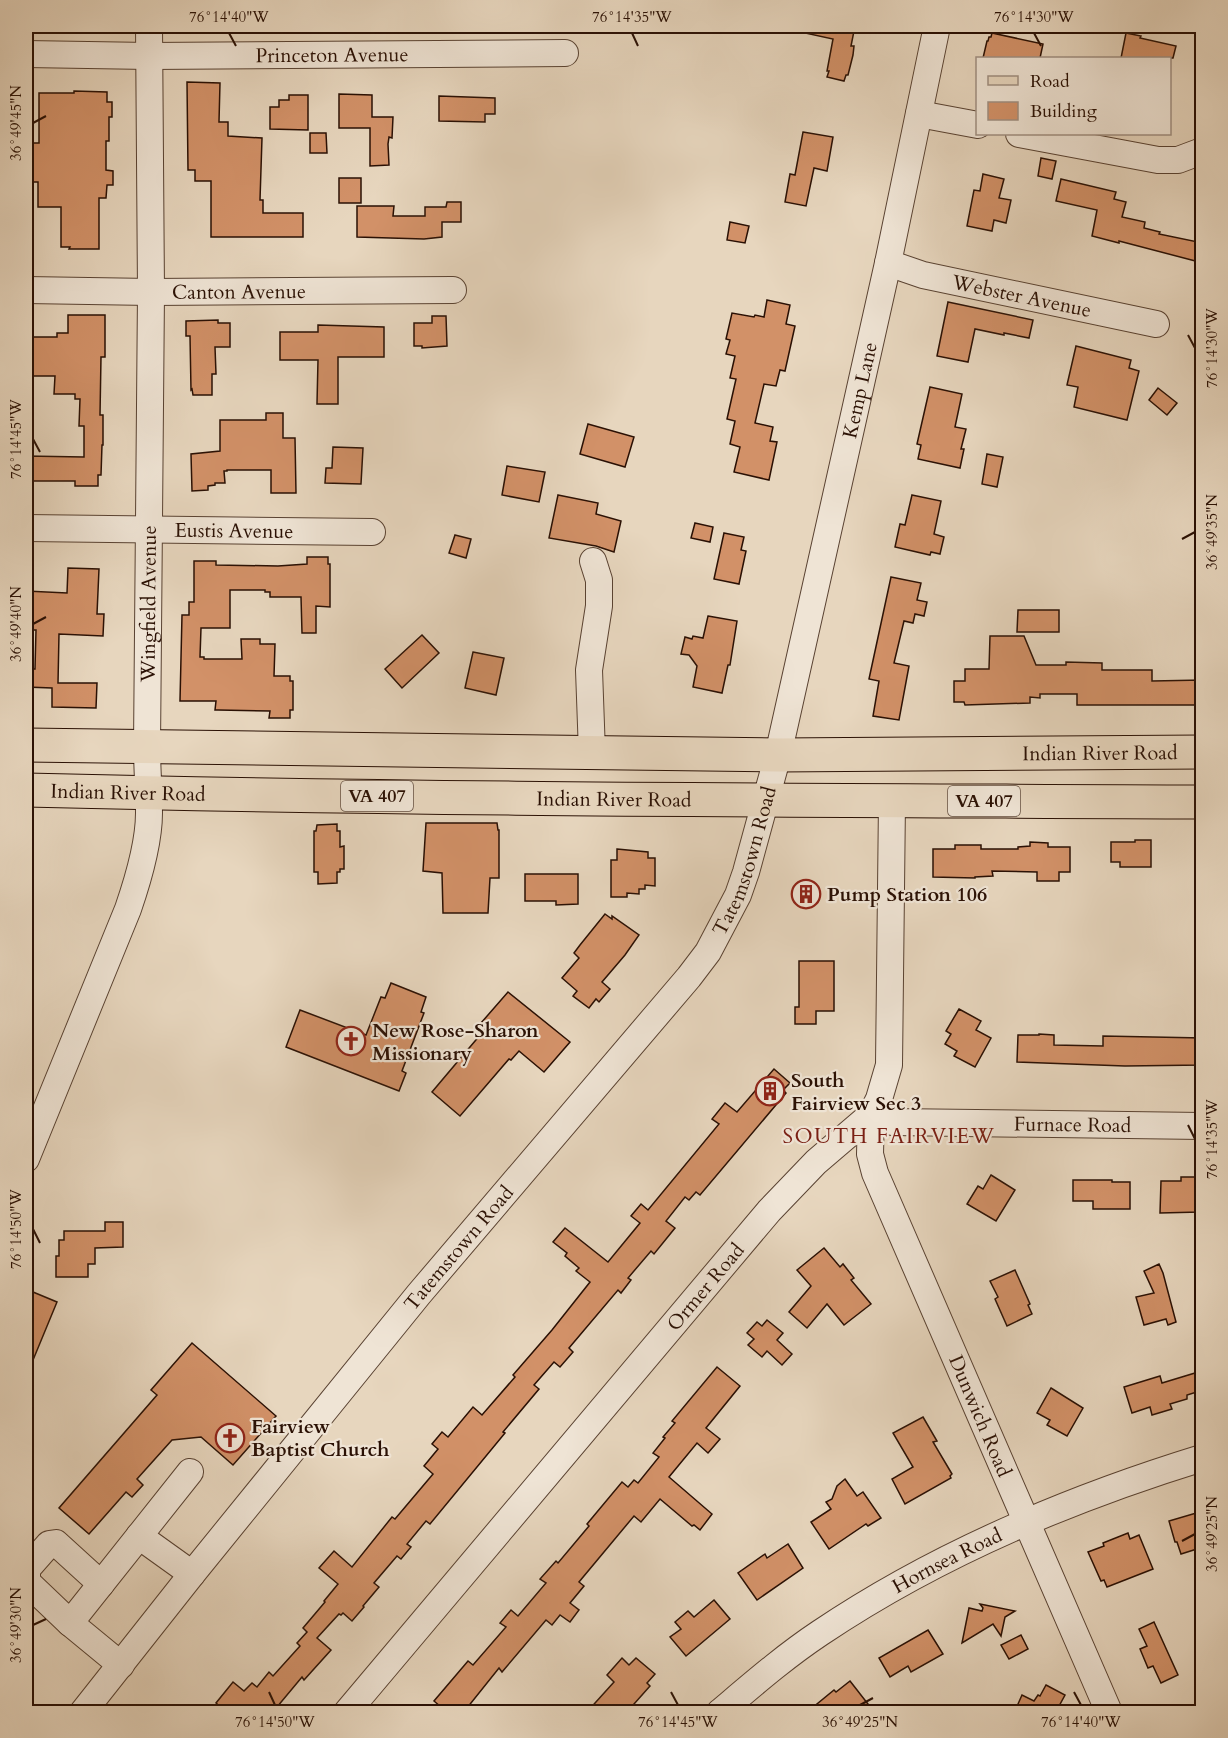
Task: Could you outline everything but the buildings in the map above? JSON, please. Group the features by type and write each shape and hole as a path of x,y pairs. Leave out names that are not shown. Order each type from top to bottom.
{"main road":[{"name":"Indian River Road","path":"26,745 778,756 1203,752"},
{"name":"Indian River Road","path":"26,790 766,801 1203,802"}],"street":[{"name":"Wingfield Avenue","path":"26,1159 138,881 149,814 147,747 151,292 149,26"},
{"name":"Kemp Lane","path":"778,756 888,263 937,26"},
{"name":"Princeton Avenue","path":"26,54 149,56 565,53"},
{"path":"919,114 976,125"},
{"path":"1024,135 1158,160 1178,160 1203,151"},
{"name":"Webster Avenue","path":"888,263 922,275 1156,324"},
{"name":"Canton Avenue","path":"26,290 151,292 453,290"},
{"name":"Eustis Avenue","path":"26,528 372,532"},
{"path":"592,561 599,580 599,606 589,670 592,753"},
{"name":"Tatemstown Road","path":"83,1713 192,1574 419,1294 708,952 738,895 778,756"},
{"name":"Ormer Road","path":"347,1713 769,1211 816,1162 871,1115 879,1099 890,1058 892,801"},
{"name":"Furnace Road","path":"871,1115 892,1122 1203,1126"},
{"name":"Dunwich Road","path":"871,1115 870,1154 875,1173 1109,1713"},
{"name":"Hornsea Road","path":"720,1713 777,1664 829,1628 882,1595 969,1547 1117,1487 1203,1458"},
{"path":"70,1623 190,1472"},
{"path":"139,1536 192,1574"},
{"path":"101,1584 56,1543 49,1544 27,1569 27,1582 70,1623 121,1665"}],"place":[{"name":"Pump Station 106","path":"806,894"},
{"name":"New Rose-Sharon Missionary","path":"351,1041"},
{"name":"South Fairview Sec 3","path":"770,1091"},
{"name":"Fairview Baptist Church","path":"230,1438"}],"district":[{"name":"SOUTH FAIRVIEW","path":"889,1136"}]}
